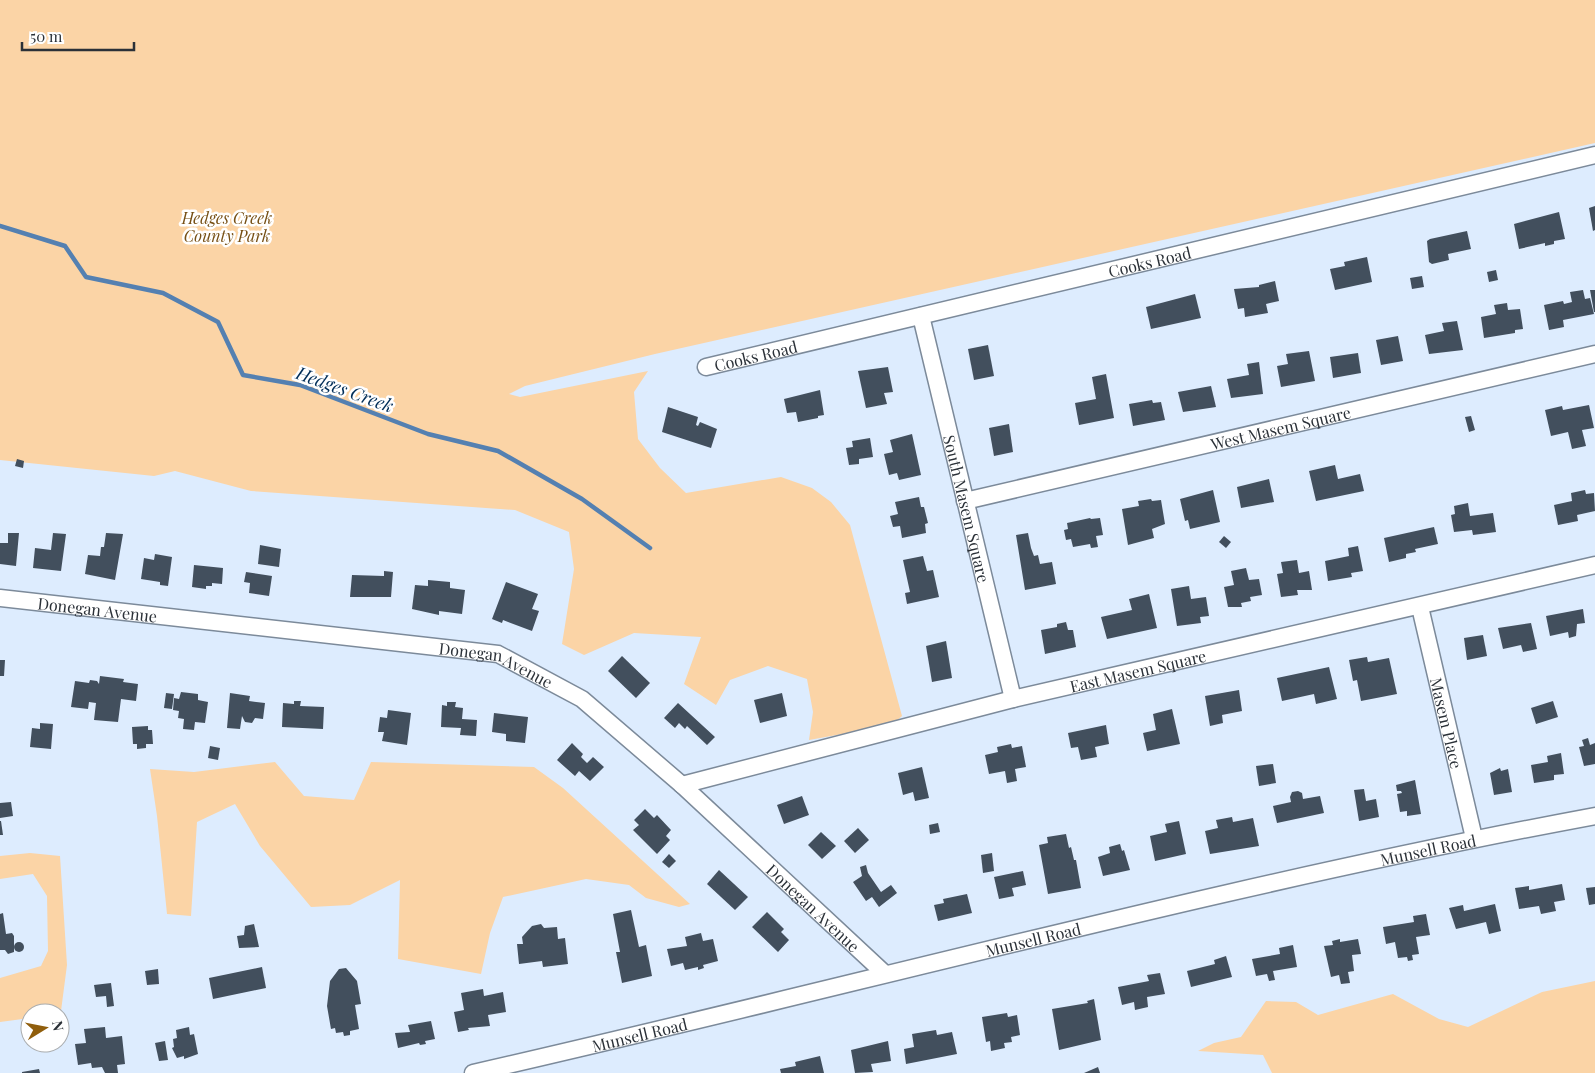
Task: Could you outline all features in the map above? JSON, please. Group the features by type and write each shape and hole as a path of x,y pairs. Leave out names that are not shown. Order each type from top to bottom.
{"street":[{"name":"Cooks Road","path":"706,367 1595,155"},
{"name":"South Masem Square","path":"921,316 1012,700"},
{"name":"West Masem Square","path":"965,501 1595,354"},
{"name":"East Masem Square","path":"682,786 1012,700 1595,565"},
{"name":"Donegan Avenue","path":"0,598 498,654 582,699 682,786 884,973"},
{"name":"Masem Place","path":"1420,607 1474,838"},
{"name":"Munsell Road","path":"473,1073 884,973 1474,838 1595,816"}],"green space":[{"name":"Hedges Creek County Park","path":"0,0 1595,0 1595,143 655,354 525,386 509,394 520,397 648,371 634,392 638,439 660,468 686,493 781,477 812,488 831,502 850,525 902,716 892,725 809,740 813,712 807,679 768,666 730,680 716,705 684,684 701,637 634,633 584,655 562,644 574,569 569,532 515,510 251,491 175,471 154,476 0,460"},
{"path":"275,762 304,796 354,800 371,762 534,767 563,788 690,904 679,907 646,898 629,885 586,879 503,897 490,933 481,974 398,959 400,880 350,905 311,907 260,846 235,804 197,822 191,916 167,914 150,769 194,772"},
{"path":"30,853 60,856 67,965 62,1003 20,1003 20,1019 0,1022 0,978 41,966 48,951 47,896 33,874 0,879 0,856"},
{"path":"1595,981 1595,1073 1272,1073 1263,1055 1198,1051 1214,1043 1241,1037 1266,1001 1296,1002 1318,1015 1393,994 1439,1019 1468,1027 1542,992"}],"building":[{"path":"1595,206 1595,230 1593,231 1589,208"},
{"path":"1559,212 1565,239 1554,241 1554,244 1545,246 1545,243 1519,249 1514,224"},
{"path":"1467,231 1471,249 1448,254 1449,260 1432,264 1429,262 1427,241"},
{"path":"1367,257 1372,282 1335,290 1330,269 1345,266 1344,262"},
{"path":"1496,270 1498,280 1489,282 1487,272"},
{"path":"1422,276 1424,287 1412,289 1410,278"},
{"path":"1275,281 1279,301 1266,304 1268,313 1245,317 1244,308 1238,309 1234,289 1259,287 1259,285"},
{"path":"1583,290 1585,299 1590,298 1594,314 1563,320 1564,327 1549,330 1544,305 1563,301 1564,304 1572,302 1570,292"},
{"path":"1590,290 1595,290 1595,312 1594,312"},
{"path":"1195,294 1201,318 1151,329 1146,307"},
{"path":"1507,303 1508,310 1520,309 1523,329 1515,330 1515,333 1484,338 1481,317 1496,314 1494,305"},
{"path":"1457,321 1463,350 1429,354 1425,335 1444,331 1442,323"},
{"path":"1398,336 1403,361 1381,365 1376,340"},
{"path":"988,345 994,376 974,380 968,349"},
{"path":"1309,351 1315,381 1281,387 1277,366 1288,364 1286,354"},
{"path":"1358,353 1361,373 1333,378 1330,357"},
{"path":"1259,362 1263,394 1231,398 1227,379 1249,375 1247,364"},
{"path":"888,367 893,392 884,393 887,404 866,408 858,371"},
{"path":"1106,374 1114,418 1079,425 1075,403 1096,399 1092,377"},
{"path":"1211,386 1216,407 1183,412 1178,392"},
{"path":"820,390 824,415 798,422 796,412 787,413 784,399"},
{"path":"1152,400 1153,403 1161,402 1165,420 1133,426 1129,404"},
{"path":"1589,405 1594,428 1582,430 1586,446 1572,449 1568,432 1551,436 1545,410 1562,406 1563,410"},
{"path":"668,407 698,417 696,425 698,426 700,422 717,429 711,448 662,432"},
{"path":"1471,416 1475,430 1469,432 1465,417"},
{"path":"1009,424 1013,452 994,456 989,428"},
{"path":"912,434 921,475 899,480 897,473 889,475 884,454 893,452 890,440"},
{"path":"870,438 873,457 859,459 859,464 849,465 846,448 853,447 852,441"},
{"path":"17,459 24,461 23,468 15,466"},
{"path":"1335,465 1338,479 1360,474 1364,491 1316,501 1309,471"},
{"path":"1269,479 1274,502 1241,508 1237,487"},
{"path":"1213,490 1220,522 1190,529 1188,520 1185,521 1180,499"},
{"path":"1585,490 1586,494 1594,493 1595,511 1577,515 1578,521 1558,525 1554,505 1572,501 1571,493"},
{"path":"919,497 928,523 925,524 926,533 902,538 900,526 893,527 890,516 898,514 895,502"},
{"path":"1151,499 1152,501 1161,500 1165,524 1152,529 1154,538 1128,545 1122,509 1139,506 1138,501"},
{"path":"1468,503 1470,516 1493,513 1496,532 1473,535 1472,530 1454,532 1451,515 1455,514 1454,506"},
{"path":"1100,518 1103,535 1096,536 1098,547 1091,548 1090,544 1073,547 1071,539 1066,540 1064,530 1068,529 1067,523"},
{"path":"1434,527 1438,544 1415,549 1416,552 1406,554 1406,558 1389,562 1384,538"},
{"path":"8,533 19,533 16,566 0,564 0,543 8,543"},
{"path":"53,533 66,534 61,571 33,568 35,548 51,550"},
{"path":"106,533 123,534 115,580 85,574 88,555 100,556 101,547 104,547"},
{"path":"1028,533 1034,556 1038,555 1040,564 1052,562 1056,584 1025,590 1016,535"},
{"path":"1224,536 1231,542 1226,548 1219,542"},
{"path":"260,545 281,549 279,567 258,564"},
{"path":"1358,546 1363,571 1351,573 1352,577 1328,581 1325,561 1349,556 1348,548"},
{"path":"155,554 172,557 168,586 160,585 160,582 141,579 144,558 154,560"},
{"path":"923,556 927,571 933,570 939,597 907,604 905,593 910,592 903,560"},
{"path":"1297,560 1299,573 1309,571 1312,590 1297,590 1298,595 1281,597 1277,574 1283,573 1281,562"},
{"path":"194,565 223,568 222,584 212,583 212,586 206,586 206,589 192,587"},
{"path":"1246,568 1249,580 1259,579 1262,595 1250,597 1251,601 1241,603 1242,607 1228,607 1224,587 1234,585 1231,571"},
{"path":"384,571 393,572 391,597 350,597 352,575 384,576"},
{"path":"246,572 272,576 269,596 249,593 250,583 244,582"},
{"path":"428,580 450,582 450,588 465,590 462,614 439,611 439,615 412,609 415,585 428,586"},
{"path":"506,582 538,594 532,609 539,611 532,631 503,620 502,623 492,619"},
{"path":"1189,586 1191,599 1206,597 1209,616 1200,617 1201,623 1177,626 1171,589"},
{"path":"1149,594 1157,628 1107,639 1101,617 1132,610 1129,599"},
{"path":"1583,609 1585,623 1577,624 1576,636 1569,638 1568,632 1550,636 1546,616"},
{"path":"1066,622 1068,630 1073,630 1076,647 1045,654 1041,630 1057,627 1057,624"},
{"path":"1531,623 1537,649 1523,652 1521,645 1503,649 1498,628"},
{"path":"1483,635 1487,656 1467,660 1464,638"},
{"path":"946,641 952,678 932,682 926,646"},
{"path":"622,656 650,683 636,698 608,671"},
{"path":"1367,657 1368,662 1389,658 1397,694 1361,701 1357,680 1353,681 1349,660"},
{"path":"0,660 5,660 4,676 0,676"},
{"path":"1329,667 1337,699 1316,704 1314,694 1282,701 1277,678"},
{"path":"100,676 124,679 123,682 138,684 136,701 121,699 118,722 94,720 96,703 89,702 88,709 71,707 75,681 89,683 90,680 97,681 99,684"},
{"path":"1239,690 1242,711 1222,715 1223,723 1210,726 1205,696"},
{"path":"181,692 198,694 198,700 208,702 205,723 195,722 194,730 183,729 184,719 178,718 179,711 173,710 174,698 179,699"},
{"path":"166,693 174,694 172,709 164,708"},
{"path":"230,693 250,696 249,701 265,703 263,719 255,718 252,723 245,722 242,716 240,729 227,728"},
{"path":"782,693 787,716 760,723 754,700"},
{"path":"294,701 301,701 300,706 324,707 323,729 282,727 283,703 294,704"},
{"path":"1553,701 1558,717 1536,724 1531,708"},
{"path":"447,702 456,702 455,707 463,708 462,719 477,720 476,736 460,735 461,728 441,727 442,705 447,706"},
{"path":"678,703 715,737 707,745 687,726 685,729 679,723 675,728 664,718"},
{"path":"1172,709 1180,744 1147,751 1143,733 1156,730 1153,714"},
{"path":"388,710 411,713 407,745 382,741 384,732 378,732 380,717 387,718"},
{"path":"494,713 528,717 525,743 506,741 506,734 492,732"},
{"path":"40,723 53,724 51,749 30,747 32,728 40,729"},
{"path":"1106,725 1109,744 1095,747 1097,757 1081,760 1078,747 1071,748 1068,733"},
{"path":"148,726 148,730 152,730 153,744 146,744 146,748 137,749 137,744 133,744 132,727"},
{"path":"1588,738 1590,745 1595,743 1595,764 1584,766 1579,747 1584,746 1582,740"},
{"path":"572,743 583,754 581,757 587,763 593,757 604,767 590,781 579,771 575,776 557,760"},
{"path":"1011,744 1012,748 1022,746 1026,767 1015,769 1017,781 1007,783 1005,771 989,774 985,755 998,752 997,747"},
{"path":"210,746 220,748 218,760 208,758"},
{"path":"1561,753 1564,774 1554,775 1554,780 1534,783 1531,765 1548,762 1547,756"},
{"path":"1273,764 1276,783 1259,786 1256,766"},
{"path":"922,767 929,798 915,801 913,792 903,795 898,773"},
{"path":"1500,768 1501,771 1508,769 1512,792 1494,795 1490,773"},
{"path":"1415,780 1421,814 1407,816 1407,811 1400,812 1397,794 1402,793 1397,791 1396,785"},
{"path":"1364,789 1366,801 1376,799 1379,817 1359,821 1354,790"},
{"path":"1298,791 1302,793 1303,799 1320,796 1324,813 1277,823 1273,806 1291,802 1292,792"},
{"path":"802,796 809,815 784,824 777,805"},
{"path":"11,802 13,816 0,818 0,803"},
{"path":"645,809 654,818 657,815 671,830 666,836 670,840 657,854 633,830 639,825 634,820"},
{"path":"1232,817 1233,822 1253,818 1259,846 1210,854 1205,831 1218,828 1216,820"},
{"path":"1,821 3,835 0,835"},
{"path":"1179,821 1186,854 1155,861 1150,836 1167,832 1165,824"},
{"path":"938,823 940,832 930,834 929,825"},
{"path":"858,828 869,840 855,853 844,841"},
{"path":"821,832 836,846 822,859 808,845"},
{"path":"1066,834 1069,848 1071,847 1074,860 1076,860 1081,888 1048,894 1039,845 1048,843 1047,837"},
{"path":"1120,844 1122,851 1124,850 1130,870 1103,876 1098,857 1110,853 1109,847"},
{"path":"992,853 994,871 983,873 981,855"},
{"path":"669,854 676,861 669,868 662,862"},
{"path":"866,865 868,873 881,892 891,885 897,893 879,907 872,897 866,901 853,882 862,876 860,867"},
{"path":"719,870 748,897 735,910 707,884"},
{"path":"1023,871 1026,885 1012,888 1014,896 999,899 994,877"},
{"path":"1562,884 1565,900 1554,902 1556,911 1541,914 1539,906 1519,909 1515,888 1529,886 1529,890"},
{"path":"1595,887 1595,904 1589,905 1586,888"},
{"path":"967,894 972,913 938,921 934,905 944,903 943,899"},
{"path":"1495,904 1501,931 1489,934 1486,922 1456,929 1449,908 1463,905 1464,911"},
{"path":"631,910 639,947 646,945 652,976 622,983 616,952 620,952 613,914"},
{"path":"767,912 784,929 781,932 789,940 778,952 752,927"},
{"path":"3,913 6,934 12,933 14,936 14,952 8,954 5,950 0,950 0,914"},
{"path":"1426,914 1430,935 1416,937 1419,954 1412,955 1413,960 1408,961 1407,957 1398,958 1395,942 1386,944 1383,927 1414,922 1413,916"},
{"path":"254,924 259,947 239,948 237,936 244,935 245,926"},
{"path":"541,924 544,928 557,927 558,939 565,938 568,964 543,967 542,961 519,964 517,944 523,944 522,937 532,926"},
{"path":"701,933 703,941 713,939 718,961 703,965 704,968 698,970 698,967 685,970 683,963 671,966 667,949 687,946 685,937"},
{"path":"1340,939 1340,942 1358,939 1361,954 1352,955 1354,971 1348,972 1350,983 1341,984 1339,975 1331,977 1324,946 1333,945 1332,941"},
{"path":"17,942 21,942 24,947 23,951 17,952 14,949 14,945"},
{"path":"1293,945 1297,967 1273,971 1275,980 1269,981 1267,974 1256,976 1252,959 1280,954 1279,948"},
{"path":"1226,956 1232,977 1191,987 1187,971 1215,964 1214,960"},
{"path":"262,967 266,988 213,999 209,978"},
{"path":"346,968 357,981 361,1004 355,1005 359,1029 350,1031 350,1035 344,1036 343,1032 336,1033 335,1028 331,1029 327,1006 330,981 339,969"},
{"path":"158,969 159,984 147,985 145,971"},
{"path":"1160,973 1165,994 1147,997 1148,1007 1135,1010 1134,1002 1122,1005 1118,987 1149,981 1147,975"},
{"path":"111,983 114,1006 107,1007 106,996 96,997 94,985"},
{"path":"483,989 484,996 503,992 506,1012 488,1015 490,1026 468,1028 469,1030 458,1032 454,1012 464,1010 461,993"},
{"path":"1094,999 1101,1040 1059,1050 1052,1009 1088,1003 1087,1001"},
{"path":"1007,1013 1008,1017 1017,1015 1020,1035 1011,1037 1012,1042 1004,1043 1005,1048 991,1051 990,1041 986,1042 982,1017"},
{"path":"431,1021 435,1039 425,1041 426,1044 420,1045 419,1043 398,1048 395,1033 410,1032 408,1025"},
{"path":"105,1027 106,1038 122,1036 125,1064 117,1065 118,1073 105,1073 102,1067 92,1068 91,1063 78,1065 75,1044 86,1043 84,1029"},
{"path":"189,1027 190,1035 194,1034 198,1054 184,1059 184,1056 177,1058 172,1048 174,1047 173,1039 177,1038 176,1030"},
{"path":"936,1030 937,1035 952,1032 957,1054 906,1064 904,1049 914,1047 912,1034"},
{"path":"165,1041 168,1060 159,1061 155,1043"},
{"path":"888,1041 891,1061 871,1064 873,1072 855,1073 851,1050"},
{"path":"820,1056 824,1073 781,1073 780,1069 796,1066 795,1062"},
{"path":"1098,1067 1100,1073 1084,1073"},
{"path":"39,1069 40,1073 22,1073 22,1072"}],"waterway":[{"name":"Hedges Creek","path":"0,226 65,246 86,277 163,293 218,322 243,375 300,385 428,434 498,451 582,499 650,548"}]}
